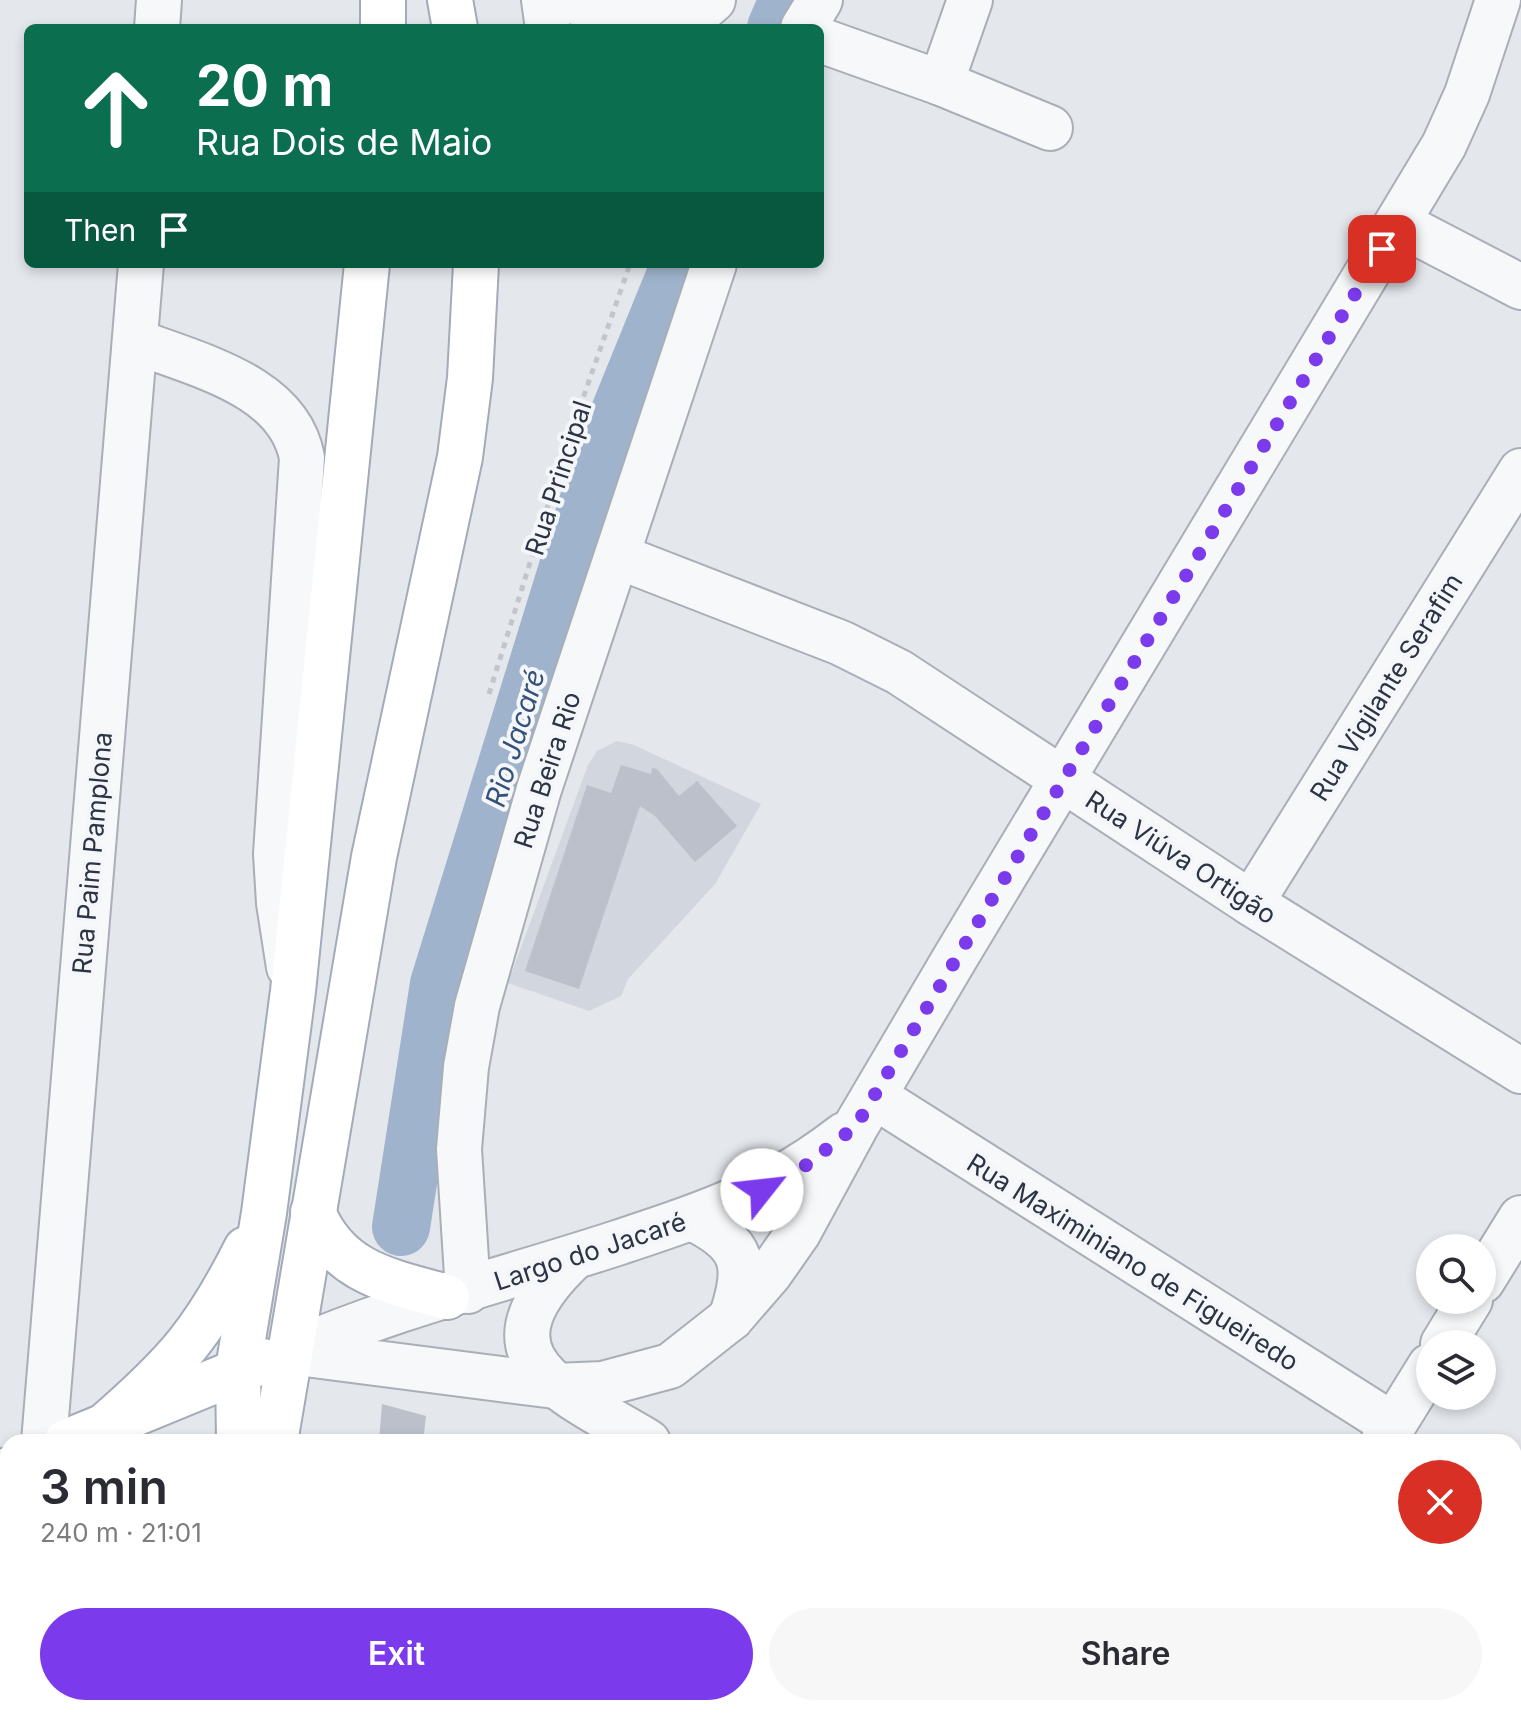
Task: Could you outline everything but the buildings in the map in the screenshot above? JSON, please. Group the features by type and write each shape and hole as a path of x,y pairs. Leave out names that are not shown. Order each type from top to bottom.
{"main road":[{"path":"383,0 383,24"},
{"path":"450,0 454,24"},
{"path":"239,1434 238,1369 264,1213 293,991 367,268"},
{"path":"276,1434 374,857 460,457 470,378 476,268"},
{"path":"313,1212 322,1234 338,1255 400,1284 458,1294"},
{"path":"107,1424 161,1377 199,1334 224,1294 264,1213"},
{"path":"84,1434 238,1369 290,1352"}],"street":[{"path":"157,24 159,0"},
{"path":"544,0 547,24"},
{"path":"569,0 668,24 698,14 713,0"},
{"path":"805,24 820,0"},
{"path":"941,83 970,0"},
{"path":"290,1352 555,1386 603,1384 670,1366 731,1318 770,1273 798,1233 865,1111 1444,145 1467,94 1498,0"},
{"path":"824,41 941,83 1050,128"},
{"path":"1398,223 1521,287"},
{"name":"Rua Paim Pamplona","path":"45,1434 141,268"},
{"name":"Rua Beira Rio","path":"458,1294 459,1149 466,1067 477,1006 539,789 713,268"},
{"path":"135,341 235,381 274,406 298,438 302,458 276,854 279,903 293,991"},
{"name":"Rua Vigilante Serafim","path":"1251,903 1521,471"},
{"name":"Rua Viúva Ortigão","path":"617,556 841,643 899,672 1251,903 1521,1071"},
{"name":"Largo do Jacaré","path":"290,1352 344,1328 692,1218 778,1182 865,1111"},
{"name":"Rua Maximiniano de Figueiredo","path":"865,1111 1388,1434"},
{"path":"692,1218 724,1237 743,1266 742,1287 731,1318"},
{"path":"1496,1258 1521,1218"},
{"path":"573,1258 546,1284 533,1308 528,1334 529,1355 536,1368 555,1386 635,1434"},
{"path":"1388,1434 1416,1389"}],"path":[{"name":"Rua Principal","path":"489,694 564,454 629,268"}],"shaded area":[{"path":"617,741 634,745 761,804 715,884 628,979 621,996 589,1011 508,983 588,765 597,751"}],"waterway":[{"name":"Rio Jacaré","path":"778,24 788,0"},
{"name":"Rio Jacaré","path":"401,1227 439,984 604,451 678,268"}],"route":[{"path":"762,1190 805,1166 856,1126 1382,249"}]}
